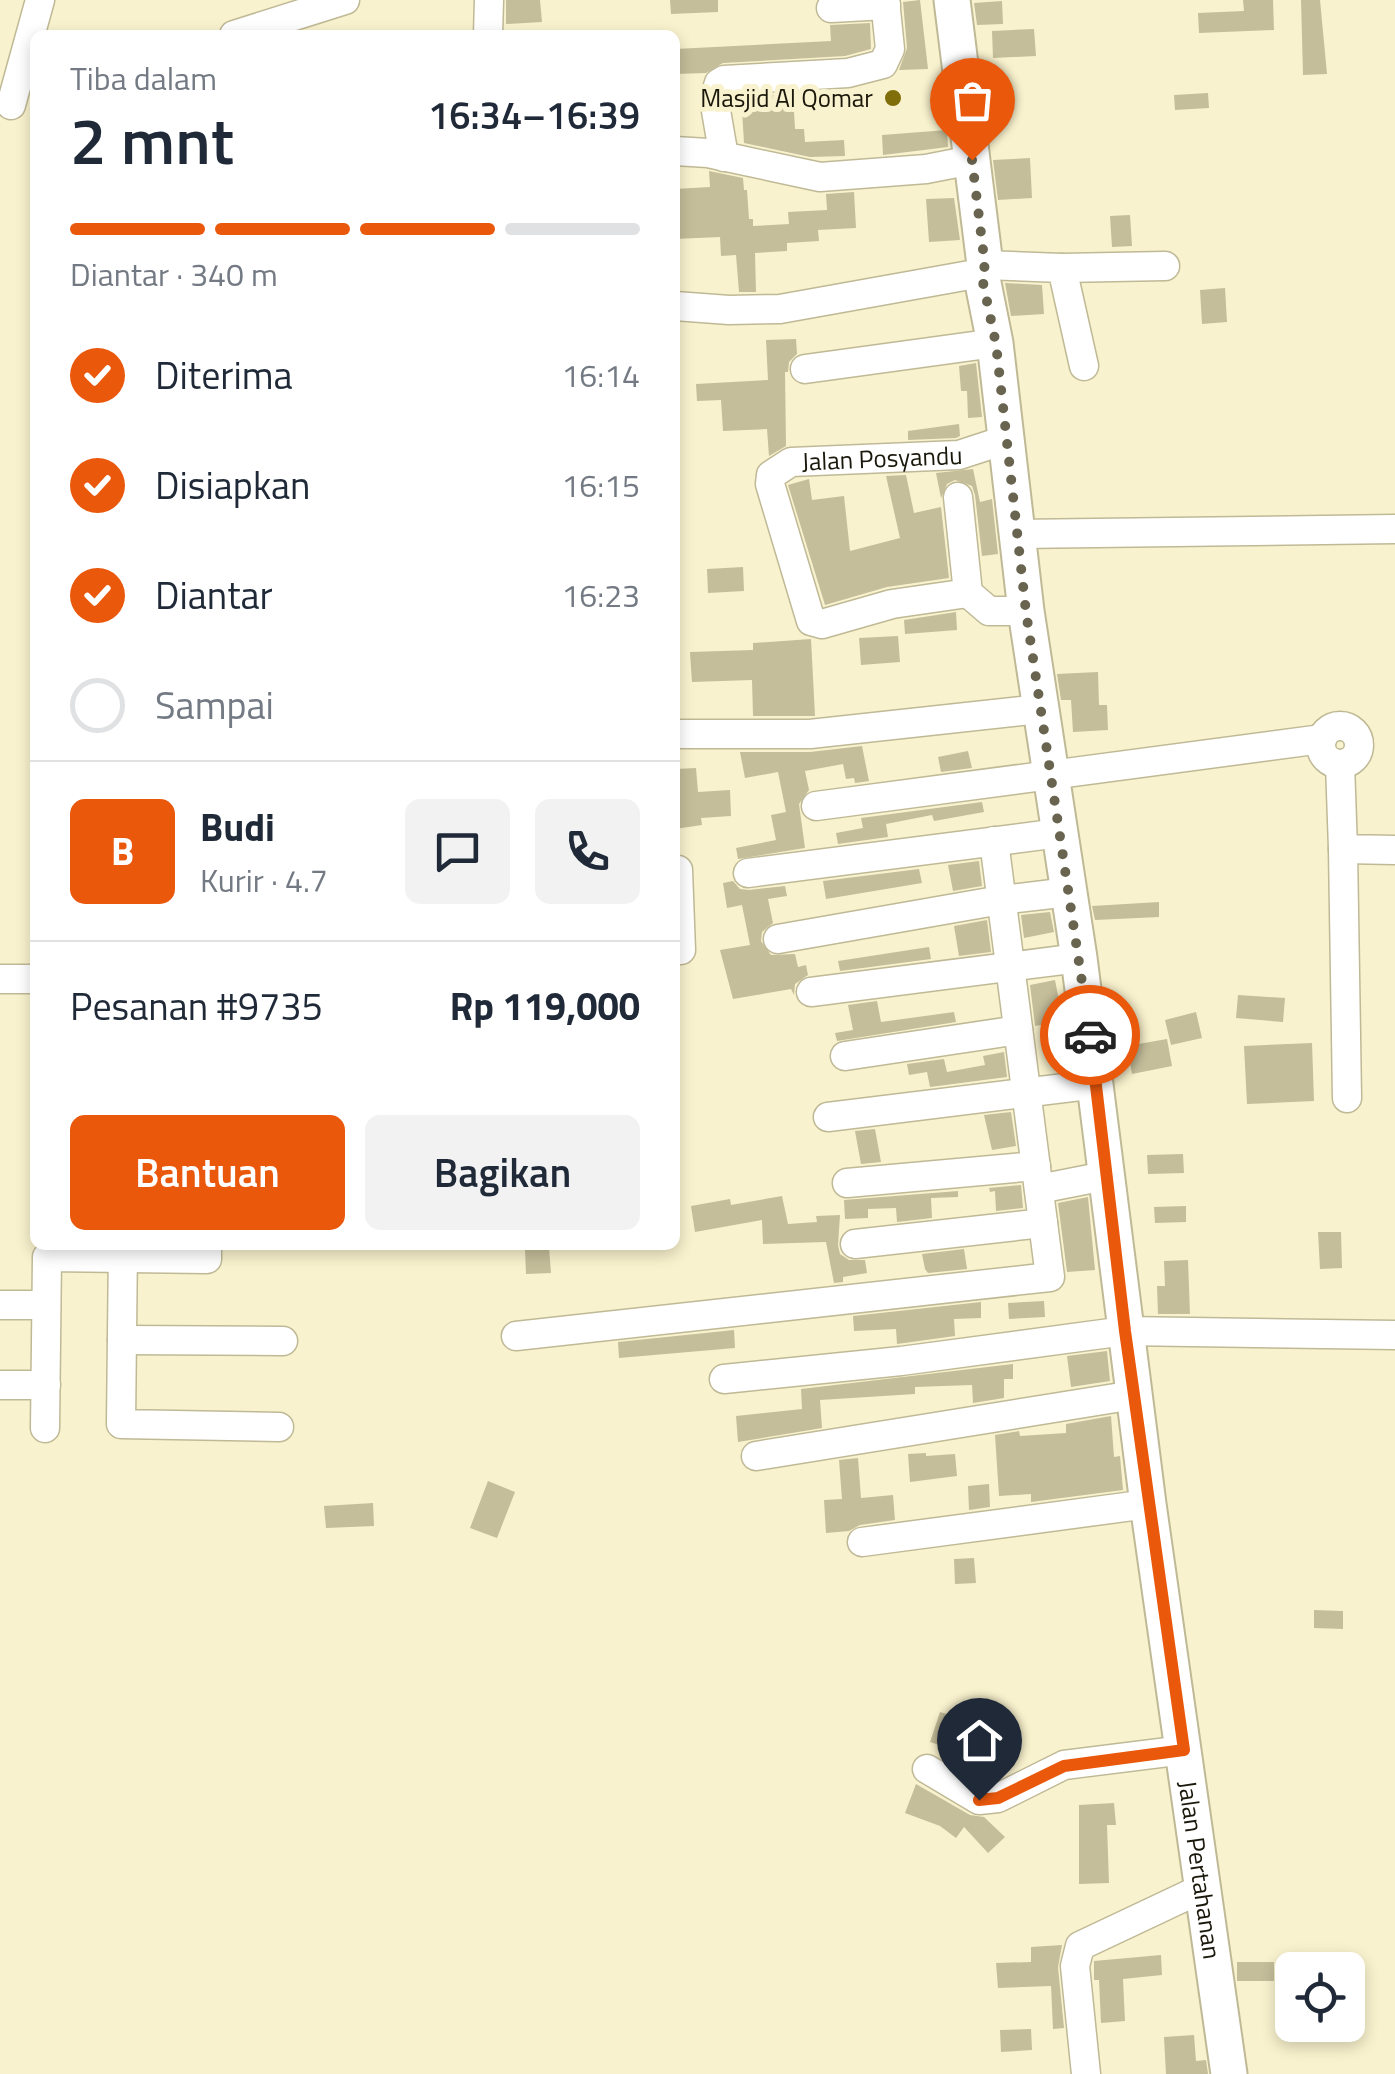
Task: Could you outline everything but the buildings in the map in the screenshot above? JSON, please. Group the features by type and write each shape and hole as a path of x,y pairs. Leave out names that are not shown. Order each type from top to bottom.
{"main road":[{"name":"Jalan Pertahanan","path":"952,0 1026,612 1079,958 1148,1504 1230,2074"}],"street":[{"path":"33,30 40,0"},
{"path":"250,30 344,0"},
{"path":"488,30 489,0"},
{"path":"724,157 714,99 719,83 724,80 848,73 883,64 890,50 886,2 832,8"},
{"path":"15,105 30,42"},
{"path":"680,152 820,177 926,169 972,160"},
{"path":"680,306 780,309 983,269 1166,266"},
{"path":"1062,268 1084,366"},
{"path":"805,369 996,344"},
{"name":"Jalan Posyandu","path":"968,593 811,622 770,484 771,475 791,462 959,455 1008,439"},
{"path":"958,497 968,593 989,612 1026,612"},
{"path":"1017,534 1395,529"},
{"path":"680,734 810,734 1040,709"},
{"path":"816,806 1322,739 1320,746 1326,759 1340,764 1347,1098"},
{"path":"748,873 1059,833"},
{"path":"516,1336 1050,1277 994,841"},
{"path":"1343,849 1395,850"},
{"path":"778,939 1069,892"},
{"path":"811,992 1079,958"},
{"path":"0,979 30,979"},
{"path":"846,1056 1018,1030"},
{"path":"828,1117 1096,1084"},
{"path":"847,1183 1105,1176"},
{"path":"855,1244 1043,1223"},
{"path":"45,1428 47,1258 123,1252 207,1259 207,1250"},
{"path":"123,1252 121,1424 278,1427"},
{"path":"0,1305 46,1305"},
{"path":"724,1379 901,1362 1125,1331 1395,1335"},
{"path":"122,1340 284,1342"},
{"path":"0,1384 46,1385"},
{"path":"756,1456 1134,1395"},
{"path":"862,1542 1148,1504"},
{"path":"927,1769 979,1800 988,1800 1064,1766 1184,1750"},
{"path":"1086,2074 1075,1966 1080,1946 1205,1887"}],"way so far":[{"path":"972,160 985,266 981,273 996,344 1026,612 1090,1035"}],"place":[{"name":"Masjid Al Qomar","path":"893,98"}],"route":[{"path":"979,1800 998,1798 1064,1766 1184,1750 1125,1331 1090,1035"}]}
